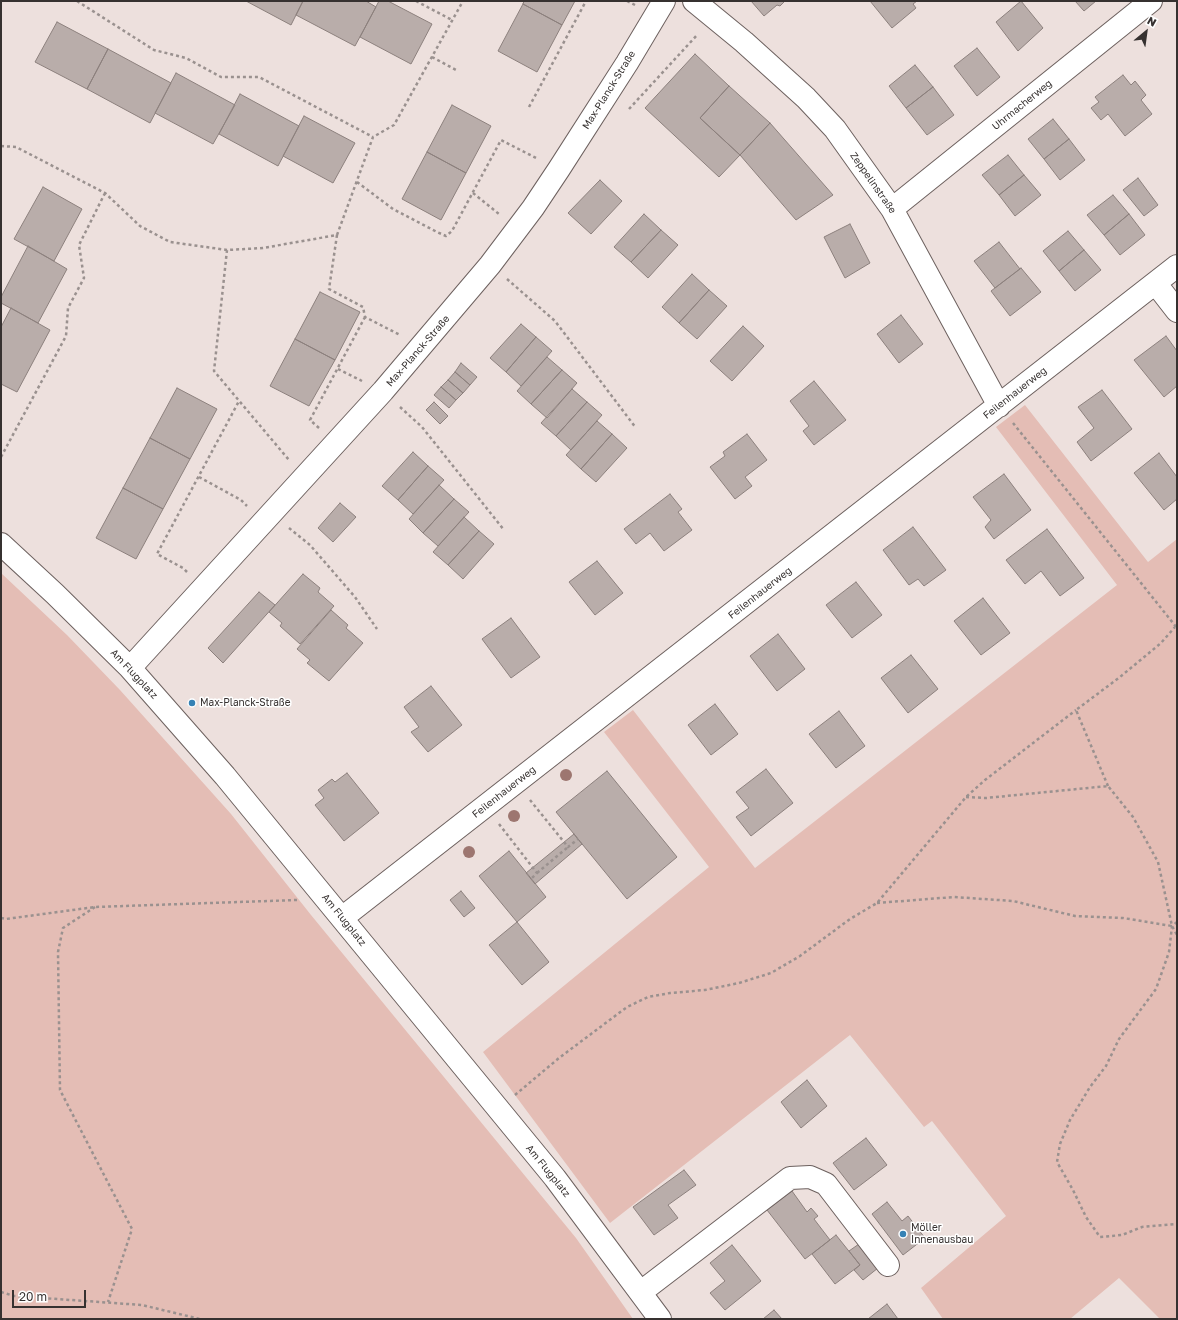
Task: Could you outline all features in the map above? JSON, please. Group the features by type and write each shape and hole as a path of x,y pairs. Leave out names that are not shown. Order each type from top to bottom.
{"street":[{"name":"Max-Planck-Straße","path":"130,668 383,391 490,265 560,169 664,1"},
{"name":"Zeppelinstraße","path":"694,1 744,42 806,98 835,129 892,208 999,406"},
{"name":"Uhrmacherweg","path":"892,208 1152,1"},
{"name":"Feilenhauerweg","path":"342,918 1156,284 1177,266"},
{"path":"1156,284 1177,311"},
{"name":"Am Flugplatz","path":"1,544 56,594 130,668 225,776 555,1178 660,1319"},
{"path":"641,1292 790,1178 810,1177 826,1184 888,1265"}],"path":[{"path":"77,1 154,50 186,58 221,77 259,77 373,137"},
{"path":"416,1 452,20"},
{"path":"335,443 310,420 365,317 362,307 329,289 337,235 373,137 394,125 462,1"},
{"path":"529,107 586,1"},
{"path":"629,109 713,17"},
{"path":"432,57 458,71"},
{"path":"357,182 393,209 446,236 452,231 501,140 560,169"},
{"path":"1,146 16,147 105,193 140,226 170,242 227,250 263,248 337,235"},
{"path":"1,457 66,336 68,308 84,278 79,246 105,193"},
{"path":"473,193 517,229"},
{"path":"227,250 214,370 286,457 306,475"},
{"path":"490,265 555,321 636,428"},
{"path":"365,317 422,346"},
{"path":"383,391 422,427 504,530"},
{"path":"204,588 183,568 157,554 239,401"},
{"path":"498,1109 559,1058 627,1007 648,997 670,993 705,990 739,983 771,973 800,956 850,919 877,903 966,796 1120,677 1161,643 1176,627 999,406"},
{"path":"198,477 241,500 310,545 355,597 377,629"},
{"path":"1076,710 1108,786 1133,817 1158,862 1172,926 1177,935"},
{"path":"516,782 568,847"},
{"path":"966,796 986,798 1108,786"},
{"path":"485,807 538,873"},
{"path":"531,878 578,839"},
{"path":"1,919 95,907 296,901 316,885"},
{"path":"877,903 954,897 1013,901 1075,916 1123,918 1172,926"},
{"path":"95,907 63,928 58,952 60,1090 132,1229 108,1302"},
{"path":"1177,922 1172,926 1169,952 1156,988 1119,1039 1106,1066 1090,1087 1070,1120 1060,1144 1058,1162 1074,1190 1086,1217 1100,1237 1122,1235 1142,1227 1177,1224"},
{"path":"1,1292 14,1296 142,1304 200,1319"}],"shaded area":[{"path":"1025,405 1148,562 1177,539 1177,1319 1160,1319 1119,1278 1070,1319 943,1319 921,1288 1006,1216 932,1121 924,1127 850,1035 610,1223 483,1052 709,867 604,732 633,710 755,868 1117,585 996,427"},
{"path":"1,573 67,635 120,690 231,814 311,915 576,1238 633,1319 1,1319"}],"building":[{"path":"246,1 303,1 291,25"},
{"path":"303,1 366,1 376,7 355,46 296,15"},
{"path":"379,1 388,1 432,24 411,64 360,37"},
{"path":"524,1 575,1 562,25 523,4"},
{"path":"751,1 785,1 780,6 777,5 764,16"},
{"path":"870,1 917,1 913,4 916,8 892,28"},
{"path":"1021,1 1043,28 1018,51 996,22"},
{"path":"1075,1 1096,1 1084,11"},
{"path":"523,4 562,25 537,72 498,51"},
{"path":"57,22 108,49 87,89 35,62"},
{"path":"977,48 1000,77 977,96 954,66"},
{"path":"108,49 171,83 150,123 87,89"},
{"path":"695,54 729,86 700,118 740,155 719,177 645,108"},
{"path":"915,65 933,87 906,108 889,86"},
{"path":"176,73 235,105 213,144 155,113"},
{"path":"1123,75 1131,85 1135,81 1146,95 1141,100 1152,114 1125,136 1108,114 1101,120 1091,108 1099,102 1095,97"},
{"path":"729,86 770,123 740,155 700,118"},
{"path":"933,87 954,115 927,135 906,108"},
{"path":"240,94 299,126 278,166 219,134"},
{"path":"452,105 491,126 466,173 427,152"},
{"path":"304,116 355,143 333,183 283,156"},
{"path":"1053,119 1069,139 1044,159 1028,139"},
{"path":"770,123 833,195 796,220 740,155"},
{"path":"1069,139 1085,160 1060,180 1044,159"},
{"path":"427,152 466,173 441,220 402,199"},
{"path":"1008,155 1024,175 999,195 982,175"},
{"path":"1024,175 1041,195 1015,216 999,195"},
{"path":"1138,178 1158,205 1144,216 1123,190"},
{"path":"600,180 622,201 591,234 568,213"},
{"path":"43,187 82,209 54,261 14,239"},
{"path":"1113,195 1129,214 1104,235 1087,215"},
{"path":"644,214 661,230 631,262 614,247"},
{"path":"1129,214 1145,235 1120,255 1104,235"},
{"path":"850,224 870,263 845,278 824,237"},
{"path":"661,230 678,245 648,278 631,262"},
{"path":"1068,231 1084,250 1059,271 1043,251"},
{"path":"999,242 1020,269 995,288 974,261"},
{"path":"28,246 67,269 38,323 1,303 1,297"},
{"path":"1084,250 1101,270 1075,291 1059,271"},
{"path":"1021,268 1041,292 1010,316 991,291"},
{"path":"692,274 709,290 679,323 662,307"},
{"path":"709,290 727,306 697,339 679,323"},
{"path":"320,292 360,312 335,360 295,339"},
{"path":"11,308 50,330 17,392 1,384 1,327"},
{"path":"901,315 923,344 899,363 877,334"},
{"path":"521,324 536,337 506,372 490,358"},
{"path":"743,326 764,346 732,381 710,361"},
{"path":"1166,336 1177,351 1177,386 1164,397 1134,360"},
{"path":"536,337 552,351 521,386 506,372"},
{"path":"295,339 335,360 309,406 270,386"},
{"path":"547,357 562,370 531,404 517,391"},
{"path":"461,363 477,377 470,385 455,372"},
{"path":"562,370 577,383 547,418 531,404"},
{"path":"455,372 470,385 463,393 448,380"},
{"path":"448,380 463,393 456,400 441,387"},
{"path":"814,381 846,420 814,445 803,431 809,426 790,401"},
{"path":"441,387 456,400 449,408 434,395"},
{"path":"177,388 217,409 190,459 150,438"},
{"path":"572,389 587,402 556,436 541,423"},
{"path":"1102,390 1132,429 1091,461 1077,442 1094,428 1078,407"},
{"path":"434,402 448,416 440,424 426,410"},
{"path":"587,402 602,415 571,450 556,436"},
{"path":"597,421 612,434 581,469 566,455"},
{"path":"612,434 627,448 596,482 581,469"},
{"path":"747,434 767,460 745,477 752,486 735,499 710,467 725,456 723,452"},
{"path":"150,438 190,459 163,509 123,488"},
{"path":"413,452 428,466 398,500 382,486"},
{"path":"1159,453 1177,477 1177,499 1164,510 1134,473"},
{"path":"428,466 444,480 413,514 398,500"},
{"path":"1004,474 1031,510 994,539 985,527 991,520 973,497"},
{"path":"439,485 454,499 423,533 409,519"},
{"path":"123,488 163,509 136,559 96,538"},
{"path":"670,494 682,509 678,512 692,530 664,551 650,533 636,544 624,529"},
{"path":"454,499 469,512 438,546 423,533"},
{"path":"340,503 356,517 333,542 318,528"},
{"path":"464,517 479,531 448,565 433,552"},
{"path":"913,527 946,570 924,586 918,579 909,585 883,550"},
{"path":"1047,529 1084,578 1060,596 1041,571 1025,584 1006,560"},
{"path":"479,531 494,544 463,579 448,565"},
{"path":"597,561 623,593 595,615 569,582"},
{"path":"303,574 320,588 318,592 334,606 300,644 280,626 282,623 269,612"},
{"path":"856,582 882,615 852,638 826,605"},
{"path":"259,592 275,605 223,663 208,648"},
{"path":"983,598 1010,633 981,655 954,621"},
{"path":"331,610 348,625 346,628 363,643 329,681 307,663 310,660 297,649"},
{"path":"511,618 540,657 511,678 482,639"},
{"path":"778,634 805,669 777,691 750,656"},
{"path":"911,655 938,689 908,713 881,678"},
{"path":"431,686 462,725 428,752 411,732 419,727 404,707"},
{"path":"715,704 738,734 711,755 688,725"},
{"path":"839,711 865,746 836,768 809,734"},
{"path":"766,769 793,803 751,836 736,817 749,808 736,792"},
{"path":"607,771 677,857 627,899 556,812"},
{"path":"347,773 379,813 344,841 315,805 324,798 318,790 332,779 335,782"},
{"path":"574,834 582,844 535,884 526,873"},
{"path":"509,851 546,897 517,922 479,876"},
{"path":"461,891 475,908 464,917 450,900"},
{"path":"517,922 549,962 522,985 489,945"},
{"path":"807,1080 827,1106 801,1128 781,1102"},
{"path":"866,1138 887,1165 854,1190 833,1163"},
{"path":"684,1170 696,1185 668,1205 678,1218 654,1235 633,1207"},
{"path":"792,1191 807,1212 811,1208 818,1216 814,1219 830,1240 805,1259 767,1210"},
{"path":"887,1202 902,1221 908,1216 925,1238 903,1255 872,1214"},
{"path":"836,1235 860,1265 835,1284 812,1254"},
{"path":"859,1244 878,1268 863,1280 854,1270 860,1265 849,1251"},
{"path":"732,1245 761,1281 725,1310 710,1293 725,1281 710,1263"},
{"path":"887,1304 898,1319 868,1319"},
{"path":"774,1310 782,1319 763,1319"}],"place":[{"name":"Max-Planck-Straße","path":"192,703"},
{"name":"Möller Innenausbau","path":"903,1234"}]}
